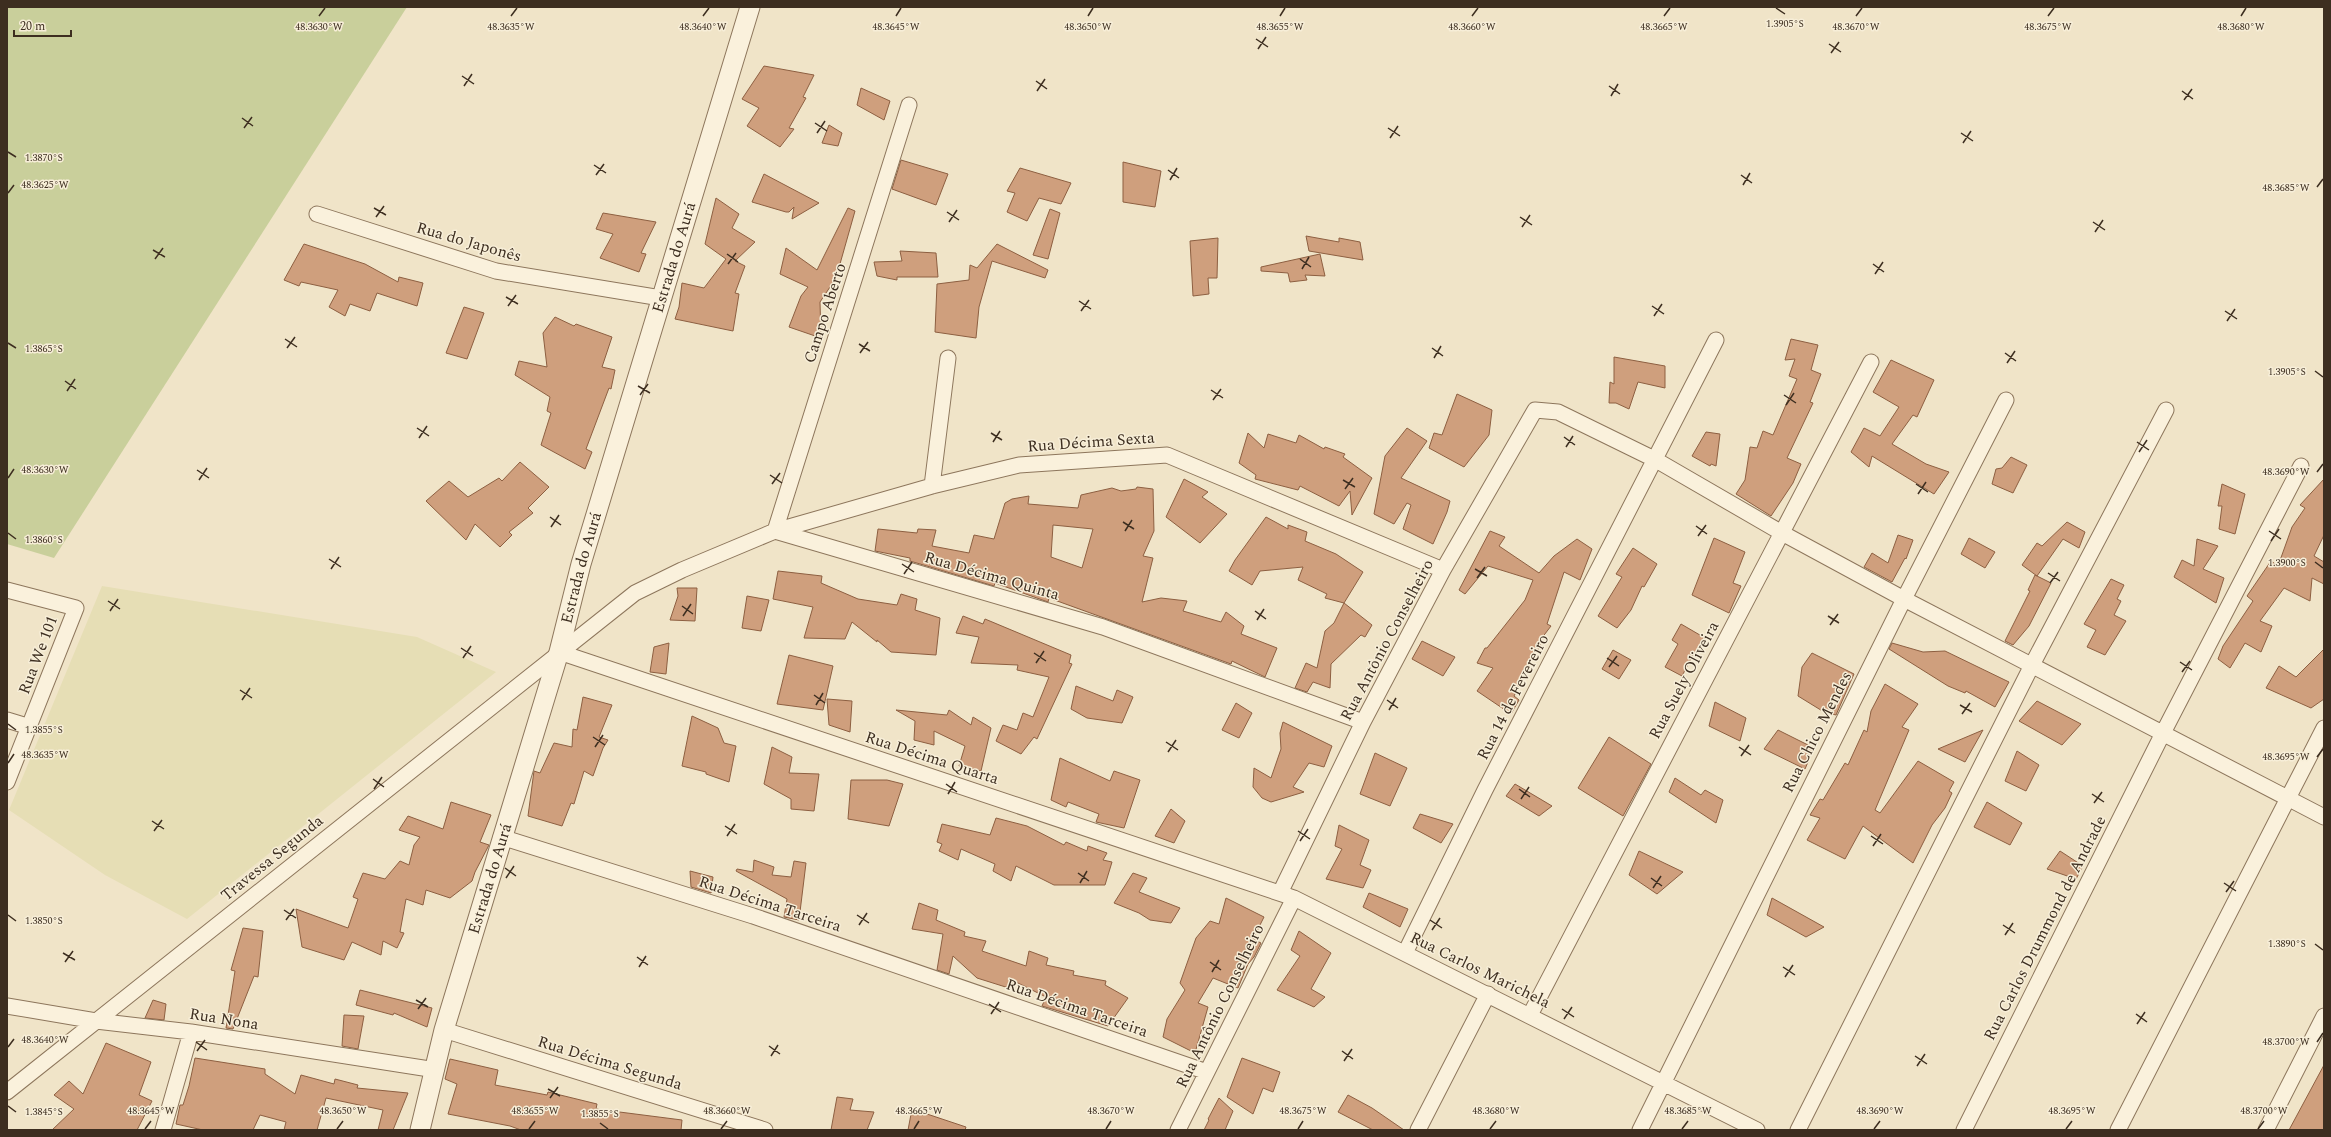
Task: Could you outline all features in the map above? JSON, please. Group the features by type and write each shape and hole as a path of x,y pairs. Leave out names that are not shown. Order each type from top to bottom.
{"street":[{"name":"Estrada do Aurá","path":"420,1130 436,1070 444,1030 501,837 559,652 581,564 750,7"},
{"name":"Campo Aberto","path":"775,531 910,104"},
{"name":"Rua do Japonês","path":"317,214 496,271 661,298"},
{"path":"1716,340 1656,460 1782,533 1904,599 2163,732 2324,817"},
{"path":"932,486 948,358"},
{"name":"Rua Suely Oliveira","path":"1530,1014 1871,362"},
{"name":"Rua Chico Mendes","path":"1663,1082 1904,599 2006,400"},
{"name":"Rua Antônio Conselheiro","path":"1178,1130 1207,1072 1363,722 1443,570 1535,410 1558,412 1656,460"},
{"path":"1798,1130 2032,665 2166,410"},
{"name":"Rua Décima Sexta","path":"775,531 932,486 1019,465 1167,455 1443,570"},
{"name":"Rua 14 de Fevereiro","path":"1405,953 1485,790 1656,460"},
{"name":"Rua Carlos Drummond de Andrade","path":"1964,1130 2163,732 2301,466"},
{"path":"559,652 636,593 682,570 775,531"},
{"name":"Rua Décima Quinta","path":"775,531 1103,627 1363,722"},
{"name":"Rua We 101","path":"7,590 76,608 7,782"},
{"name":"Rua Décima Quarta","path":"559,652 1287,895"},
{"name":"Travessa Segunda","path":"7,1092 559,652"},
{"path":"7,720 30,726"},
{"path":"2118,1130 2324,728"},
{"name":"Rua Décima Tarceira","path":"501,837 754,916 1207,1072"},
{"name":"Rua Carlos Marichela","path":"1287,895 1530,1014 1758,1130"},
{"path":"1418,1130 1488,994"},
{"name":"Rua Nona","path":"7,1006 96,1021 191,1032 436,1070"},
{"path":"2266,1130 2324,1016"},
{"name":"Rua Décima Segunda","path":"444,1030 765,1130"},
{"path":"163,1130 191,1032"},
{"path":"1640,1130 1663,1082"}],"shaded area":[{"path":"102,586 417,637 496,672 187,919 105,875 9,810"}],"green space":[{"path":"7,7 407,7 54,558 7,544"}],"building":[{"path":"764,66 814,75 803,97 806,98 789,128 794,129 780,147 747,126 759,108 742,99"},
{"path":"861,88 890,101 884,120 857,105"},
{"path":"829,125 842,133 838,146 822,143"},
{"path":"901,160 948,174 936,205 892,189"},
{"path":"1123,162 1161,171 1155,207 1123,202"},
{"path":"1020,168 1071,183 1061,204 1039,198 1027,221 1007,212 1015,193 1007,191"},
{"path":"764,174 819,203 792,219 794,207 789,212 786,212 752,202"},
{"path":"716,198 739,214 732,228 755,242 735,261 745,266 735,293 739,294 733,331 675,319 679,307 682,283 704,288 726,259 705,244"},
{"path":"848,208 855,211 836,278 820,302 821,338 789,327 801,296 808,287 780,274 786,248 817,270"},
{"path":"1050,209 1060,213 1048,259 1033,255"},
{"path":"603,213 656,222 641,253 646,254 639,272 600,258 613,234 596,229"},
{"path":"1306,236 1339,242 1339,238 1360,242 1363,260 1309,251"},
{"path":"1218,238 1217,278 1208,278 1209,294 1193,296 1190,241"},
{"path":"304,244 365,264 398,282 399,277 423,283 417,306 377,293 370,311 350,304 345,316 329,307 338,290 301,282 299,286 284,280"},
{"path":"997,244 1048,270 1045,278 992,261 979,307 976,338 935,332 937,284 969,280 970,265 977,268"},
{"path":"900,251 936,253 938,277 897,277 897,280 877,276 874,262 902,261"},
{"path":"1320,254 1325,276 1305,275 1307,280 1290,282 1288,273 1261,271 1261,267"},
{"path":"464,307 484,313 467,359 446,353"},
{"path":"555,317 574,326 576,324 612,337 602,367 615,370 611,389 609,388 586,449 592,452 585,469 541,445 551,413 547,411 550,397 515,375 519,361 547,367 543,333"},
{"path":"1791,339 1818,345 1811,370 1821,374 1810,402 1813,403 1787,458 1801,464 1793,483 1771,516 1736,494 1745,480 1750,447 1757,448 1763,431 1773,435 1797,379 1789,376 1795,359 1785,360"},
{"path":"1614,357 1665,366 1665,388 1638,382 1629,409 1616,403 1609,403 1610,382 1614,384"},
{"path":"1891,360 1934,380 1917,417 1913,415 1892,444 1926,464 1949,472 1934,494 1872,456 1869,467 1851,452 1864,428 1880,436 1899,407 1873,392"},
{"path":"1457,394 1492,410 1489,435 1464,467 1429,448 1434,433 1442,435"},
{"path":"1407,428 1427,441 1401,478 1450,501 1447,512 1433,544 1403,529 1411,505 1407,503 1394,524 1374,514 1385,456"},
{"path":"1706,432 1720,434 1716,466 1711,464 1710,466 1692,456"},
{"path":"1248,433 1264,448 1268,434 1296,443 1299,435 1324,449 1325,447 1345,454 1343,457 1372,478 1352,515 1350,491 1339,506 1300,486 1298,490 1255,479 1256,475 1239,463"},
{"path":"2011,457 2027,465 2013,493 1992,484 1996,469 2002,468"},
{"path":"520,462 549,487 528,508 533,513 509,532 512,535 500,547 475,524 466,540 426,501 449,481 468,497 499,478 502,481"},
{"path":"1184,479 1208,492 1202,497 1227,514 1200,543 1166,517"},
{"path":"2324,479 2324,535 2314,556 2324,562 2324,584 2312,578 2310,601 2284,588 2260,621 2272,626 2261,652 2245,643 2230,668 2218,659 2223,646 2253,601 2247,596 2271,561 2278,566 2292,527 2305,508 2300,505"},
{"path":"2222,484 2245,494 2235,534 2219,529 2222,506 2218,506"},
{"path":"1137,487 1153,489 1154,531 1143,556 1153,558 1142,602 1161,598 1187,601 1183,611 1221,622 1226,612 1244,626 1241,634 1277,648 1265,677 1232,661 1231,664 1049,598 1048,602 995,583 994,586 910,561 910,558 875,551 878,529 917,533 918,529 936,530 932,546 969,553 974,535 994,539 1005,503 1012,499 1029,496 1028,504 1078,508 1081,495 1112,488 1121,491 1136,489","holes":["1053,525 1093,529 1082,568 1051,557"]},
{"path":"1266,517 1288,529 1288,525 1307,532 1305,541 1336,554 1363,572 1344,603 1325,598 1327,594 1298,580 1303,567 1260,571 1252,585 1229,571 1235,560"},
{"path":"2067,522 2085,532 2079,548 2063,539 2037,576 2022,565 2037,543 2042,546"},
{"path":"1490,531 1505,537 1499,546 1539,573 1554,556 1577,539 1592,549 1580,580 1564,572 1547,624 1551,626 1538,643 1541,645 1525,670 1527,671 1514,696 1519,700 1511,714 1477,691 1493,668 1477,663 1485,648 1487,648 1525,600 1533,580 1488,566 1465,594 1459,590"},
{"path":"1898,535 1913,540 1906,559 1905,558 1892,582 1864,567 1872,553 1888,563"},
{"path":"1714,538 1745,552 1733,583 1741,586 1729,613 1692,595"},
{"path":"1969,538 1995,552 1985,568 1961,554"},
{"path":"2197,539 2218,546 2203,569 2224,578 2216,603 2174,577 2182,560 2194,566"},
{"path":"1633,548 1657,564 1644,587 1642,586 1631,610 1617,628 1598,616 1622,577 1616,574"},
{"path":"778,571 822,576 821,583 858,599 897,605 901,594 917,599 915,610 940,618 936,655 891,652 852,622 845,639 804,638 813,607 773,599"},
{"path":"2035,575 2051,583 2029,626 2013,645 2005,641 2030,591 2028,590"},
{"path":"2111,579 2124,585 2117,599 2121,601 2114,615 2126,621 2105,655 2087,647 2096,630 2084,624"},
{"path":"677,588 697,588 695,621 670,620 678,596"},
{"path":"747,596 769,600 761,631 742,628"},
{"path":"1344,603 1372,625 1365,637 1361,635 1331,664 1330,688 1313,682 1307,692 1295,688 1306,663 1317,668 1325,631 1334,623"},
{"path":"963,616 983,624 985,619 1071,655 1069,663 1072,664 1037,739 1034,737 1021,754 996,741 1003,725 1017,730 1023,713 1033,717 1049,677 1017,670 1018,665 971,663 979,637 956,633"},
{"path":"1681,624 1705,638 1695,654 1694,653 1682,676 1665,667 1678,644 1672,640"},
{"path":"1422,641 1455,657 1443,676 1412,659"},
{"path":"669,643 666,674 650,672 654,647"},
{"path":"1892,643 1923,652 1945,651 2009,682 1995,707 1966,691 1965,693 1948,686 1889,649"},
{"path":"2324,649 2324,699 2311,708 2266,688 2279,666 2296,677"},
{"path":"1613,650 1631,660 1619,679 1602,669"},
{"path":"1812,653 1854,674 1836,715 1824,712 1798,696 1802,667"},
{"path":"789,655 833,666 823,710 777,704"},
{"path":"1885,684 1918,704 1902,727 1909,730 1875,810 1880,813 1918,761 1954,782 1949,791 1952,793 1945,808 1932,825 1913,863 1863,826 1845,859 1807,840 1820,818 1810,815 1820,799 1823,800 1845,763 1848,765 1864,730 1867,732 1871,711"},
{"path":"1076,686 1113,701 1117,690 1133,697 1122,723 1087,718 1071,709"},
{"path":"583,697 612,705 599,737 608,740 603,748 593,776 584,771 574,804 571,803 562,826 528,816 534,771 540,773 554,743 572,747 573,729 577,730"},
{"path":"827,699 852,701 850,732 829,725"},
{"path":"2037,701 2081,724 2062,745 2019,721"},
{"path":"1715,702 1746,718 1740,741 1709,726"},
{"path":"1236,703 1252,713 1239,738 1222,730"},
{"path":"896,710 947,715 949,710 971,725 973,717 991,728 981,771 959,766 965,746 934,731 934,745 914,740 915,721"},
{"path":"692,716 718,728 724,743 736,746 729,782 706,774 706,772 682,766"},
{"path":"1283,722 1332,746 1324,767 1309,763 1293,787 1304,792 1271,802 1262,798 1253,787 1254,768 1271,778 1281,749 1280,733"},
{"path":"1778,730 1814,748 1805,769 1764,749"},
{"path":"1983,730 1965,762 1938,749"},
{"path":"1609,737 1651,764 1623,816 1578,788"},
{"path":"772,747 792,757 789,773 819,774 814,811 791,809 791,799 764,784"},
{"path":"2017,751 2039,765 2026,791 2005,781"},
{"path":"1375,753 1407,768 1390,806 1360,794"},
{"path":"1060,758 1110,781 1114,771 1140,780 1124,828 1096,822 1099,814 1068,802 1066,807 1051,800"},
{"path":"1675,778 1701,795 1705,790 1723,800 1716,823 1669,792"},
{"path":"851,780 887,780 903,784 889,826 848,819"},
{"path":"1515,784 1552,806 1539,816 1506,796"},
{"path":"451,802 491,815 480,842 489,845 472,881 450,898 426,890 423,905 406,899 400,932 404,933 397,948 383,941 381,955 352,942 344,960 302,947 296,909 348,928 358,899 353,897 363,873 385,879 400,861 409,865 414,845 420,837 399,830 408,816 443,829"},
{"path":"1987,802 2022,823 2010,845 1974,827"},
{"path":"1171,809 1185,821 1174,843 1155,836"},
{"path":"1420,814 1453,824 1441,843 1413,828"},
{"path":"996,818 1027,826 1064,845 1066,842 1087,851 1088,846 1107,853 1103,860 1112,862 1105,885 1054,885 1016,866 1011,881 993,871 995,864 961,849 958,860 939,851 942,844 937,842 942,824 990,835"},
{"path":"1339,825 1369,840 1360,865 1371,870 1363,888 1326,879 1342,849 1335,846"},
{"path":"1639,851 1683,872 1657,894 1629,875"},
{"path":"2060,851 2083,866 2076,879 2047,869"},
{"path":"754,860 774,867 772,875 791,877 794,861 806,863 799,920 784,917 787,899 736,871 737,869 753,872"},
{"path":"690,871 713,877 711,893 691,887"},
{"path":"1133,873 1147,878 1139,892 1180,908 1171,923 1150,920 1139,913 1114,903"},
{"path":"1369,893 1408,909 1400,927 1363,907"},
{"path":"1226,898 1264,917 1253,939 1261,943 1254,957 1248,964 1238,988 1213,978 1198,1003 1208,1007 1195,1053 1163,1037 1167,1019 1185,990 1180,983 1196,938 1210,921 1219,924"},
{"path":"1772,898 1824,927 1806,937 1767,915"},
{"path":"919,903 938,910 936,920 965,932 964,936 986,941 982,951 1026,966 1029,951 1048,958 1046,965 1074,971 1073,975 1106,981 1105,985 1128,998 1108,1026 1042,1006 1046,997 1014,981 1012,989 977,978 953,956 949,974 937,970 943,934 912,929"},
{"path":"243,928 263,931 258,977 254,976 233,1029 226,1028 235,971 231,970"},
{"path":"1299,931 1331,953 1311,989 1325,997 1314,1007 1277,990 1300,956 1291,950"},
{"path":"360,990 432,1008 427,1027 394,1013 393,1015 356,1005"},
{"path":"153,1000 166,1004 164,1020 145,1018"},
{"path":"344,1015 364,1016 358,1049 342,1046"},
{"path":"106,1043 151,1062 139,1095 152,1101 137,1130 52,1130 74,1109 54,1095 69,1081 83,1094"},
{"path":"195,1058 265,1069 265,1074 295,1094 301,1075 334,1084 335,1079 358,1085 357,1088 408,1093 393,1130 378,1130 383,1110 326,1098 317,1130 284,1130 286,1122 260,1115 253,1130 203,1130 176,1124 180,1105 183,1105 189,1086"},
{"path":"1242,1058 1280,1072 1273,1092 1263,1088 1253,1114 1227,1097"},
{"path":"450,1059 498,1070 495,1085 547,1095 548,1092 597,1104 596,1109 682,1120 681,1130 521,1130 510,1126 448,1114 457,1084 445,1079"},
{"path":"2324,1065 2324,1130 2289,1130"},
{"path":"1348,1095 1372,1108 1404,1130 1373,1130 1338,1112"},
{"path":"837,1097 853,1099 850,1110 874,1112 867,1130 831,1130"},
{"path":"1219,1098 1233,1111 1225,1130 1204,1130 1209,1120 1208,1119"},
{"path":"912,1109 966,1127 965,1130 908,1130"}]}
